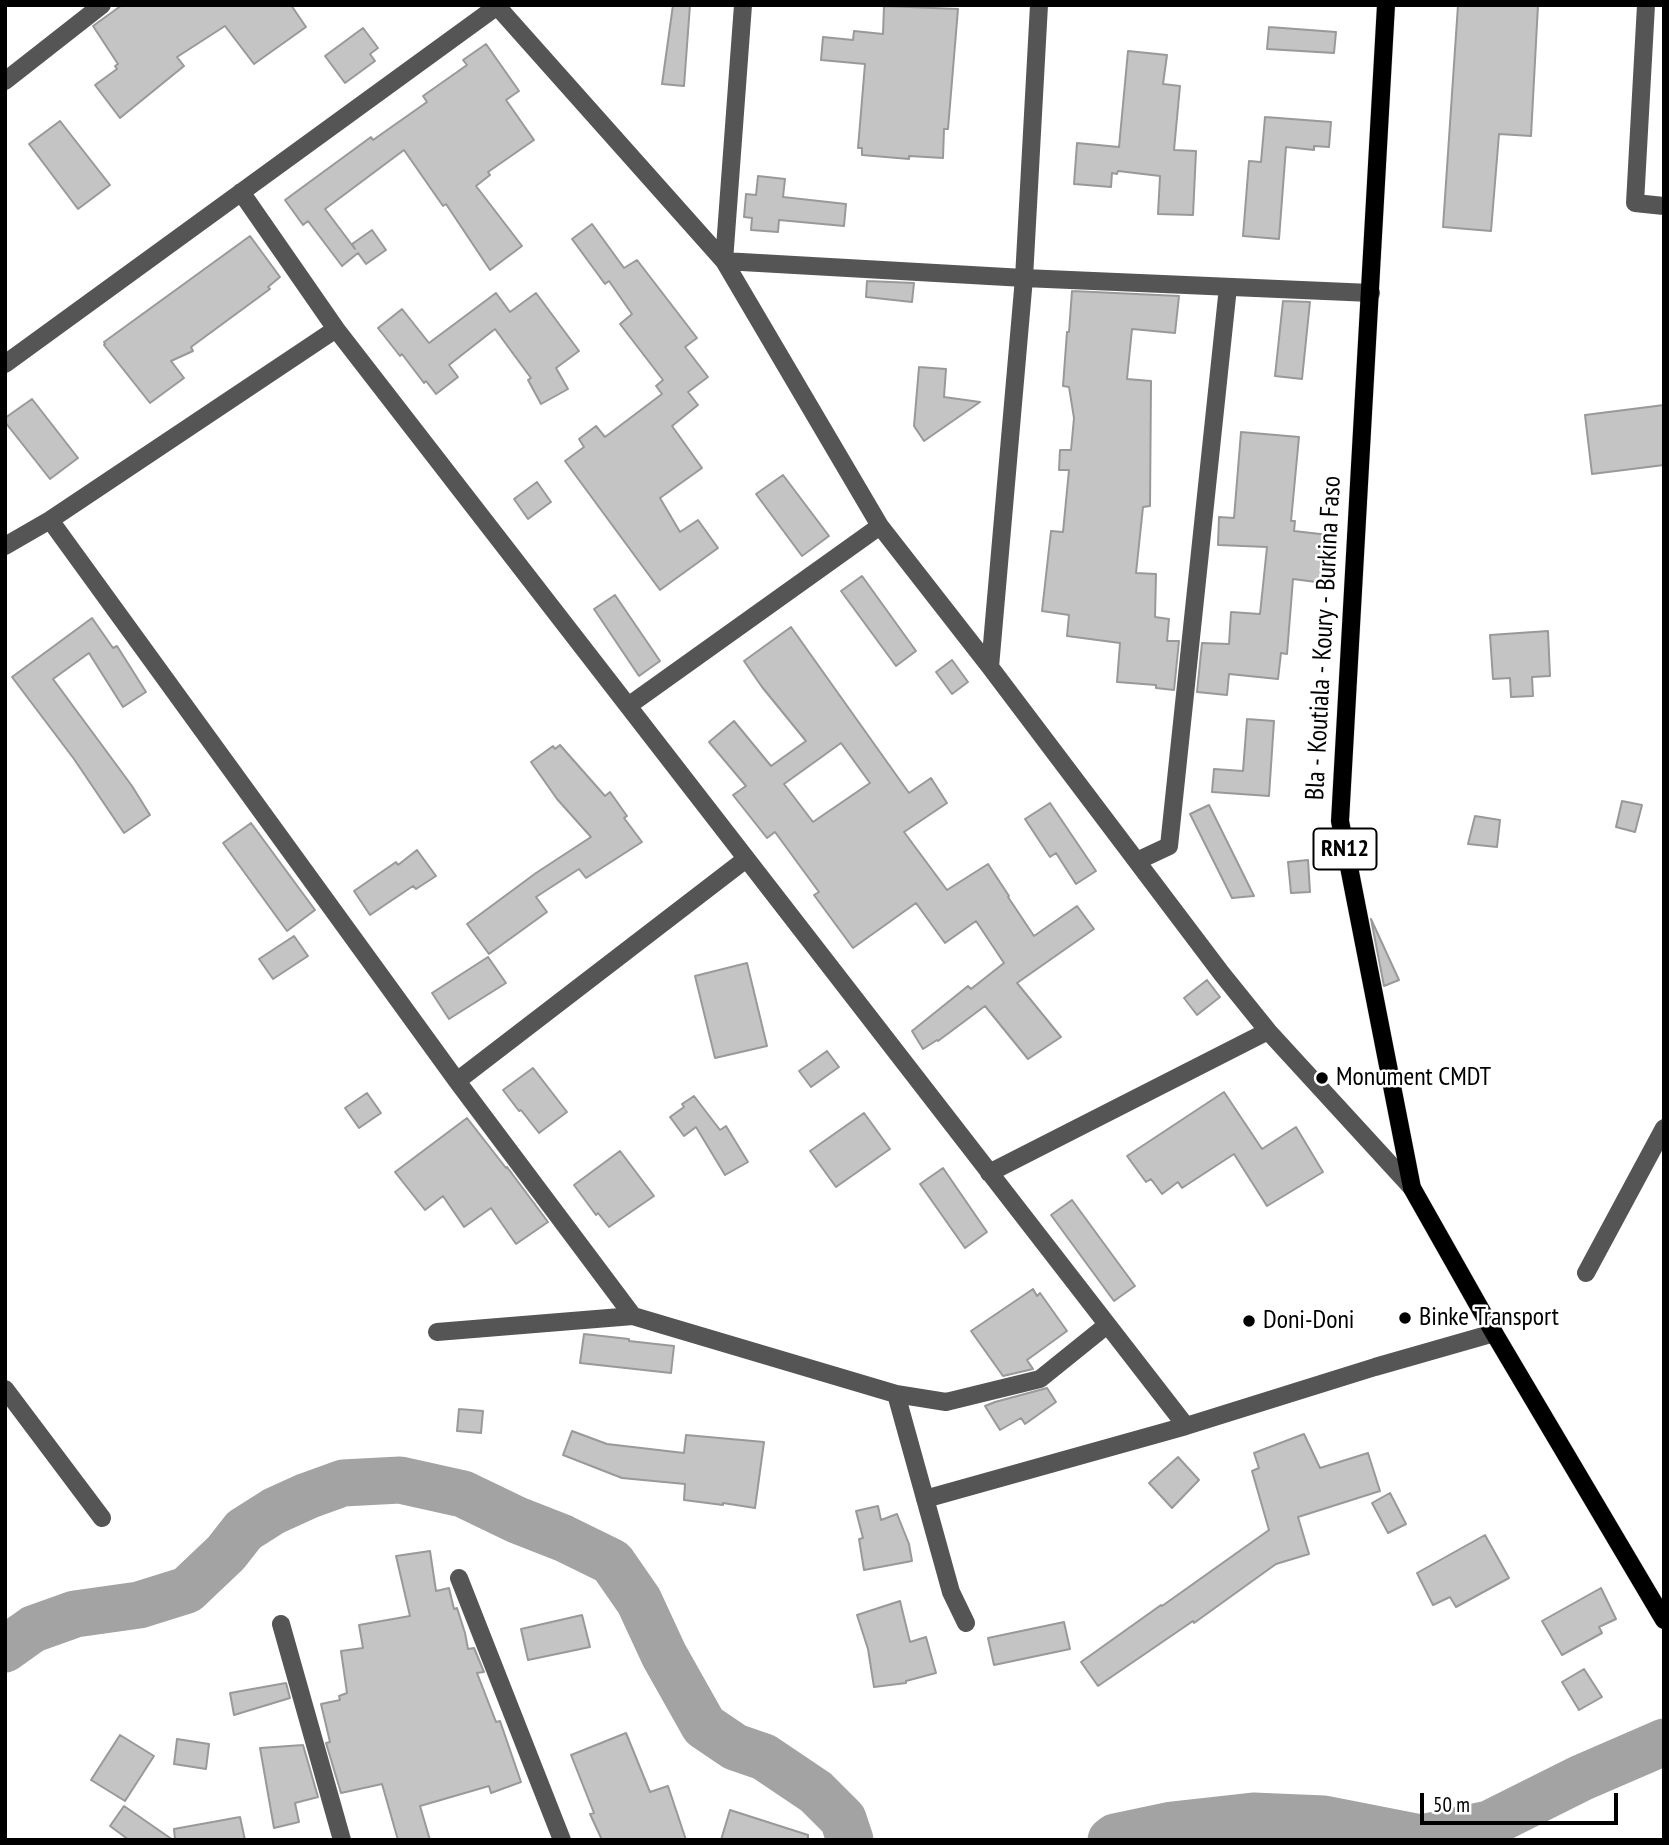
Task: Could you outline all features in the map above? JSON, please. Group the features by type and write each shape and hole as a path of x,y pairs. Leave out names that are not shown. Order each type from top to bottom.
{"main road":[{"name":"Bla - Koutiala - Koury - Burkina Faso","path":"1386,5 1340,821 1412,1188 1494,1333 1664,1620"}],"street":[{"path":"5,81 102,5"},
{"path":"724,261 743,5"},
{"path":"990,667 1024,278 1039,5"},
{"path":"1646,5 1635,204 1664,206"},
{"path":"5,364 496,6 724,261 880,526 1222,974 1268,1031 1412,1188"},
{"path":"241,192 336,329 1186,1426"},
{"path":"724,261 1024,278 1371,293"},
{"path":"1138,861 1169,846 1228,287"},
{"path":"5,546 50,520 336,329"},
{"path":"50,520 457,1082 633,1316"},
{"path":"628,706 880,526"},
{"path":"457,1082 747,859"},
{"path":"989,1173 1268,1031"},
{"path":"1586,1273 1664,1128"},
{"path":"437,1332 633,1316 896,1394 946,1402 1040,1379 1107,1325"},
{"path":"925,1499 1186,1426 1494,1333"},
{"path":"5,1389 102,1518"},
{"path":"896,1394 951,1592 966,1623"},
{"path":"459,1578 562,1840"},
{"path":"281,1624 342,1840"}],"building":[{"path":"122,5 291,5 306,27 254,64 225,26 177,57 184,66 120,118 95,85 117,69 115,66 118,64 93,26"},
{"path":"673,5 690,5 684,86 662,84"},
{"path":"1458,5 1538,5 1531,136 1499,134 1491,231 1443,227"},
{"path":"884,6 958,9 943,158 909,156 909,159 862,155 862,148 858,148 865,64 821,60 823,37 853,40 854,31 883,34"},
{"path":"1269,27 1336,32 1334,53 1267,49"},
{"path":"363,28 378,48 370,54 375,61 345,83 325,56"},
{"path":"486,44 519,91 506,100 534,140 488,172 490,175 476,186 522,246 490,270 446,204 443,206 404,150 325,209 355,249 352,244 372,230 386,250 366,264 358,253 342,266 308,221 303,225 285,200 371,137 373,140 427,102 423,96 467,65 463,60"},
{"path":"1128,51 1167,55 1163,84 1180,86 1174,150 1196,151 1193,215 1158,214 1160,176 1118,171 1117,174 1112,173 1111,187 1074,184 1077,143 1119,147"},
{"path":"1265,117 1331,122 1329,147 1314,146 1314,150 1286,147 1279,239 1243,236 1249,161 1261,162"},
{"path":"60,121 110,185 78,209 29,144"},
{"path":"758,176 785,179 783,197 846,204 844,226 779,220 778,232 751,230 752,218 744,217 746,194 756,195"},
{"path":"592,224 624,268 637,260 697,338 685,347 708,377 688,392 698,405 672,426 702,468 660,498 680,532 698,520 718,548 660,590 565,461 584,447 579,439 596,426 605,437 662,394 656,386 663,380 620,324 632,314 609,281 605,284 572,239"},
{"path":"250,236 280,277 268,287 270,289 191,347 193,351 171,361 184,378 150,403 104,342"},
{"path":"867,281 914,283 912,302 866,297"},
{"path":"1072,291 1179,296 1175,333 1132,329 1127,379 1151,381 1150,506 1143,507 1136,573 1156,574 1155,617 1169,619 1167,641 1179,641 1174,690 1156,688 1156,685 1117,682 1120,643 1067,636 1069,615 1042,611 1051,531 1063,532 1069,470 1059,470 1060,450 1071,450 1074,418 1069,387 1063,386"},
{"path":"496,293 510,312 536,293 579,351 556,368 568,389 541,404 528,380 531,378 495,329 449,365 458,377 436,394 378,328 402,309 429,343"},
{"path":"1283,301 1310,302 1302,379 1275,376"},
{"path":"919,367 946,369 944,397 980,402 924,441 914,426"},
{"path":"32,399 78,458 50,479 5,422 5,418"},
{"path":"1664,405 1664,465 1592,474 1585,415"},
{"path":"1241,432 1299,437 1291,521 1295,521 1294,531 1329,535 1324,583 1293,579 1287,654 1281,653 1278,679 1229,674 1227,695 1197,692 1202,643 1229,644 1231,612 1260,614 1267,547 1218,545 1219,517 1234,518"},
{"path":"783,475 829,536 802,556 756,494"},
{"path":"537,482 551,502 528,519 514,499"},
{"path":"862,576 916,651 896,666 841,591"},
{"path":"615,595 660,661 639,676 594,609"},
{"path":"92,618 113,648 117,646 146,692 123,707 89,653 53,679 132,786 150,815 124,833 74,759 12,677"},
{"path":"791,627 909,793 931,778 947,803 904,832 947,890 988,864 1034,936 1077,906 1094,929 1017,983 1061,1037 1028,1059 985,1006 923,1049 912,1031 968,986 971,989 1004,963 976,921 945,943 916,903 853,948 814,895 819,892 775,832 767,838 733,795 746,786 709,742 734,721 771,766 806,741 744,661","holes":["841,743 870,783 813,822 784,784"]},
{"path":"1548,631 1550,676 1532,677 1533,696 1511,697 1510,678 1493,679 1490,635"},
{"path":"952,660 968,682 952,694 936,672"},
{"path":"1247,719 1274,721 1269,796 1212,792 1214,769 1243,771"},
{"path":"560,745 605,796 610,792 627,816 624,818 642,842 586,878 579,869 536,897 547,912 489,954 467,924 536,873 591,837 557,799 531,762 553,746 555,749"},
{"path":"1622,801 1642,805 1635,832 1616,827"},
{"path":"1050,803 1096,871 1076,884 1056,853 1050,857 1025,819"},
{"path":"1209,805 1254,896 1232,898 1190,814"},
{"path":"1475,816 1500,820 1497,847 1468,844"},
{"path":"251,823 315,910 287,931 223,843"},
{"path":"417,850 436,876 416,889 413,886 370,915 354,891 396,862 398,865"},
{"path":"1308,860 1310,892 1291,893 1288,862"},
{"path":"1371,919 1399,980 1384,986"},
{"path":"294,936 308,956 273,979 259,959"},
{"path":"488,957 506,983 449,1019 432,993"},
{"path":"747,963 767,1046 715,1058 695,976"},
{"path":"1207,980 1220,997 1197,1015 1184,998"},
{"path":"827,1051 839,1067 811,1087 799,1071"},
{"path":"533,1068 567,1112 539,1133 503,1090"},
{"path":"1224,1092 1262,1149 1296,1127 1323,1172 1267,1206 1234,1154 1182,1188 1178,1182 1162,1194 1151,1179 1146,1182 1127,1156"},
{"path":"367,1093 381,1113 359,1128 345,1108"},
{"path":"694,1096 720,1130 726,1126 748,1162 725,1175 696,1127 684,1136 670,1117"},
{"path":"864,1113 890,1149 836,1187 810,1151"},
{"path":"467,1118 548,1222 516,1244 491,1208 464,1227 443,1196 425,1210 395,1172"},
{"path":"620,1151 654,1196 609,1227 598,1213 596,1215 574,1185"},
{"path":"943,1168 987,1232 965,1248 920,1184"},
{"path":"1072,1200 1135,1286 1114,1301 1051,1215"},
{"path":"1033,1289 1037,1296 1040,1293 1067,1331 1027,1360 1033,1369 1003,1376 971,1331"},
{"path":"584,1334 674,1346 671,1373 580,1363"},
{"path":"1047,1388 1056,1402 1025,1424 1021,1418 1000,1430 985,1406 995,1402"},
{"path":"459,1409 483,1411 481,1433 457,1431"},
{"path":"572,1431 607,1444 684,1453 686,1435 764,1442 755,1508 684,1500 685,1484 622,1478 563,1455"},
{"path":"1304,1434 1320,1468 1368,1453 1380,1491 1298,1517 1309,1554 1276,1564 1194,1623 1193,1621 1098,1686 1081,1662 1269,1530 1252,1471 1259,1468 1254,1453"},
{"path":"1178,1457 1199,1480 1172,1508 1149,1483"},
{"path":"1390,1493 1406,1524 1388,1533 1372,1503"},
{"path":"878,1506 881,1520 897,1514 909,1544 912,1561 864,1570 859,1539 863,1538 856,1511"},
{"path":"1485,1535 1509,1578 1456,1607 1450,1597 1433,1605 1417,1573"},
{"path":"430,1551 436,1591 449,1588 468,1649 474,1648 484,1672 477,1673 496,1722 500,1721 521,1782 491,1793 489,1786 420,1806 430,1840 398,1840 382,1784 341,1793 326,1743 330,1742 321,1704 340,1700 339,1696 347,1693 341,1651 363,1648 359,1625 410,1616 396,1556"},
{"path":"1601,1588 1616,1619 1599,1627 1602,1633 1562,1655 1542,1621"},
{"path":"900,1601 910,1642 926,1637 936,1673 906,1683 874,1687 868,1649 857,1615"},
{"path":"582,1615 590,1647 528,1660 521,1629"},
{"path":"1064,1622 1070,1649 994,1665 988,1638"},
{"path":"1584,1669 1602,1697 1579,1710 1562,1682"},
{"path":"286,1683 290,1698 234,1715 230,1693"},
{"path":"626,1733 650,1792 668,1786 686,1840 602,1840 590,1814 594,1813 571,1755"},
{"path":"120,1735 154,1756 125,1801 91,1780"},
{"path":"177,1739 209,1744 206,1769 174,1764"},
{"path":"303,1745 318,1797 295,1803 299,1822 274,1828 260,1748"},
{"path":"124,1806 173,1840 129,1840 110,1826"},
{"path":"730,1810 808,1835 808,1840 721,1840"},
{"path":"240,1817 245,1840 175,1840 174,1829"}],"waterway":[{"path":"5,1649 33,1629 75,1614 139,1605 187,1590 226,1553 244,1530 274,1511 343,1483 400,1480 463,1494 612,1562 639,1601 664,1655 704,1726 735,1747 764,1757 816,1792 843,1819 850,1840"},
{"path":"1111,1840 1172,1825 1253,1816 1324,1819 1421,1838 1489,1824 1581,1778 1664,1742"}],"place":[{"name":"Monument CMDT","path":"1322,1078"},
{"name":"Binke Transport","path":"1405,1318"},
{"name":"Doni-Doni","path":"1249,1321"}]}
